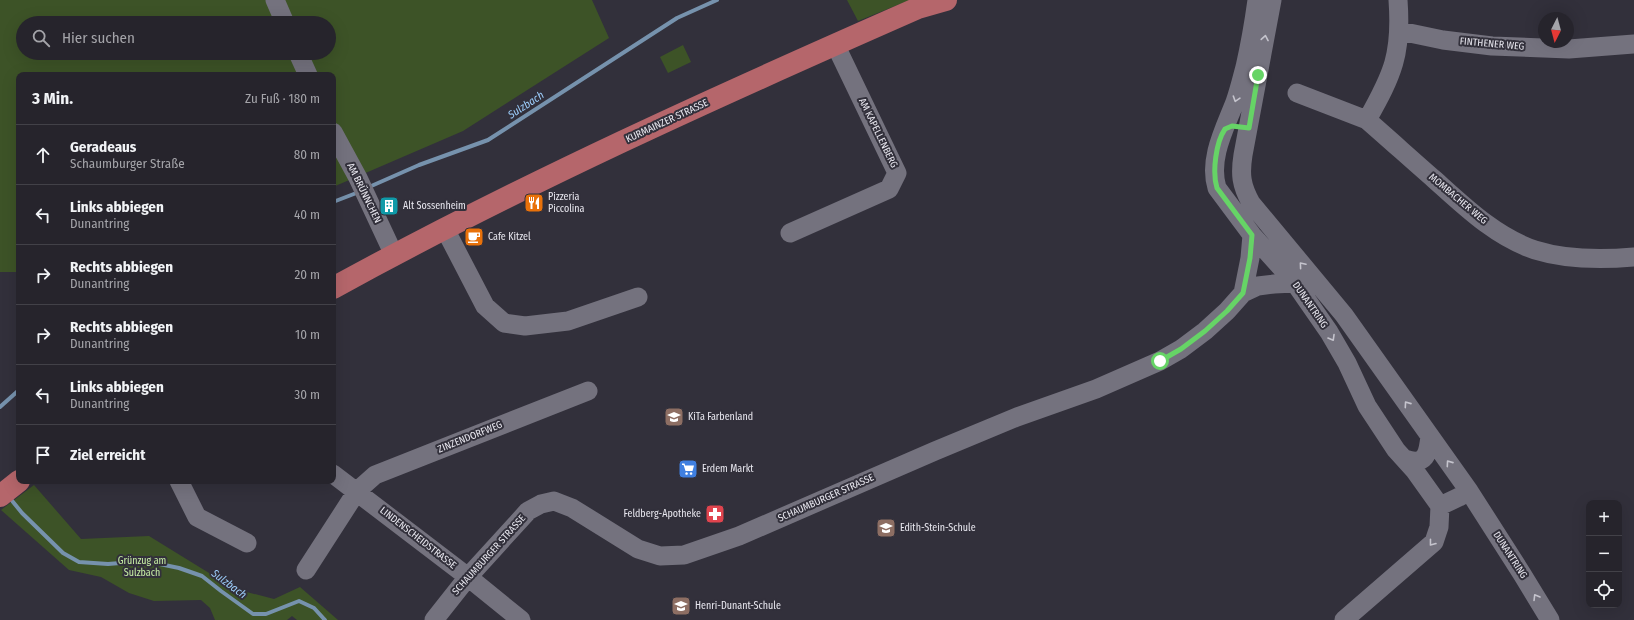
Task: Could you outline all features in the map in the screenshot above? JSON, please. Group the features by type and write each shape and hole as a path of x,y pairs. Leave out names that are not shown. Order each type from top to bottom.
{"main road":[{"name":"KURMAINZER STRASSE","path":"336,286 445,229 624,141 835,44 918,8 946,0"}],"street":[{"path":"275,0 282,16"},
{"name":"DUNANTRING","path":"1258,0 1249,128 1243,155 1241,180 1244,191 1251,203 1344,315 1468,491 1550,620"},
{"name":"DUNANTRING","path":"1272,0 1252,70 1236,100 1216,156 1214,175 1217,188 1252,235 1295,283 1329,332 1347,363 1367,406 1396,450 1425,484 1440,506"},
{"path":"1367,120 1386,87 1392,73 1400,31 1398,0"},
{"name":"FINTHENER WEG","path":"1400,31 1443,40 1492,46 1569,49 1634,44"},
{"name":"AM KAPELLENBERG","path":"790,233 889,189 897,173 835,44"},
{"path":"301,60 307,72"},
{"name":"MOMBACHER WEG","path":"1296,93 1367,120 1469,211 1502,234 1534,249 1571,258 1610,259 1634,257"},
{"path":"1224,131 1230,126 1249,128"},
{"name":"AM BRÜNNCHEN","path":"336,138 359,181 394,255"},
{"path":"1216,156 1237,157 1243,155"},
{"path":"445,229 485,306 504,323 525,326 568,321 638,297"},
{"path":"1243,293 1250,258 1252,235"},
{"name":"SCHAUMBURGER STRASSE","path":"434,620 468,577 528,511 541,504 554,501 572,508 638,549 660,556 684,555 739,536 935,451 1017,417 1096,389 1160,361 1181,349 1205,331 1227,311 1243,293 1258,286 1295,283"},
{"name":"ZINZENDORFWEG","path":"306,570 357,491 375,475 588,391"},
{"path":"1405,459 1413,462 1420,461 1424,458 1428,451 1430,436"},
{"name":"LINDENSCHEIDSTRASSE","path":"336,476 468,577 521,620"},
{"path":"181,484 197,517 247,543"},
{"path":"1344,620 1434,542 1439,527 1440,506 1468,491"}],"green space":[{"path":"0,0 592,0 609,38 463,131 336,186 336,72 16,72 16,272 0,272"},
{"path":"847,0 910,0 858,21"},
{"path":"683,45 691,62 668,73 660,57"},
{"name":"Grünzug am Sulzbach","path":"34,485 81,539 149,536 235,589 274,599 300,587 338,620 297,620 292,616 287,620 215,620 210,608 201,600 154,601 129,593 101,577 69,570 1,510"}],"waterway":[{"name":"Sulzbach","path":"369,187 419,165 488,140 677,18 717,0"},
{"name":"Sulzbach","path":"336,201 359,192"},
{"name":"Sulzbach","path":"0,407 16,393"},
{"name":"Sulzbach","path":"9,497 22,513 63,553 79,562 108,564 145,561 179,568 202,576 253,614 266,614 299,601 314,608 325,620"}],"place":[{"name":"Pizzeria Piccolina","path":"534,203"},
{"name":"Alt Sossenheim","path":"389,206"},
{"name":"Cafe Kitzel","path":"474,237"},
{"name":"KiTa Farbenland","path":"674,417"},
{"name":"Erdem Markt","path":"688,469"},
{"name":"Feldberg-Apotheke","path":"715,514"},
{"name":"Edith-Stein-Schule","path":"886,528"},
{"name":"Henri-Dunant-Schule","path":"681,606"}],"route":[{"path":"1160,361 1181,349 1205,331 1227,311 1243,293 1250,258 1252,235 1217,188 1214,179 1214,171 1217,152 1225,129 1228,126 1249,128 1258,75"}]}
